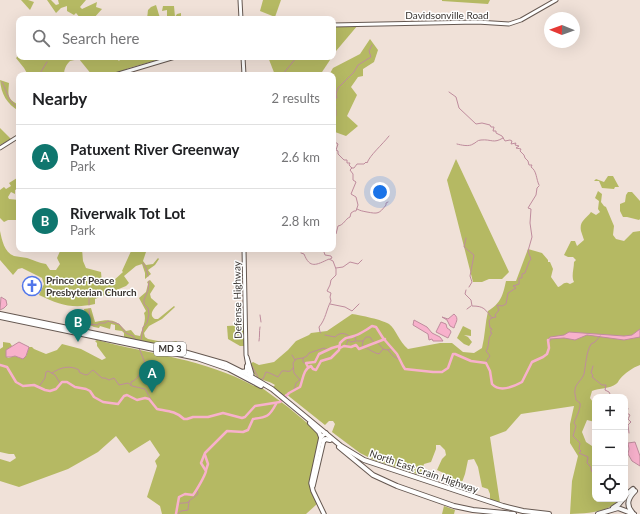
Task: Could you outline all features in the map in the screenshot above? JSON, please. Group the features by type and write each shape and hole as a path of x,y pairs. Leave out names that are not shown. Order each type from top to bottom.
{"highway":[{"name":"MD 3","path":"0,314 202,356 242,372 280,396 310,422 326,439 330,440 377,478 446,504 450,508 454,506 479,513 514,512"},
{"name":"MD 3","path":"0,317 51,330 60,330 197,358 225,367 250,378"},
{"path":"121,342 128,343 129,340"},
{"path":"242,372 247,371 247,366"},
{"name":"North East Crain Highway","path":"287,402 324,436 372,463 514,512 549,514"},
{"path":"628,494 634,490 629,498 628,504 635,514"},
{"path":"597,514 615,507 620,502"},
{"path":"471,510 477,510 478,506"},
{"path":"597,514 618,508 635,514"}],"main road":[{"path":"240,0 241,16"},
{"name":"Davidsonville Road","path":"336,26 477,22 509,24 556,0"},
{"path":"125,72 165,60"},
{"path":"243,60 244,72"},
{"path":"0,148 16,138"},
{"name":"Defense Highway","path":"244,252 246,352 250,378"},
{"name":"Defense Highway","path":"246,352 252,374 250,378"},
{"path":"324,436 311,480 312,489 324,514"}],"green space":[{"path":"21,0 34,2 30,10"},
{"path":"47,0 51,0 56,5 59,4 58,0 86,0 80,7 82,9 97,2 96,7 102,9 96,16 78,16 76,13 74,15 67,11 67,6 61,8 56,13"},
{"path":"263,0 281,0 275,16 260,11"},
{"path":"442,0 490,0 488,4"},
{"path":"156,5 159,16 147,16 148,10"},
{"path":"163,6 174,6 175,16 167,16 167,10 162,11"},
{"path":"181,13 181,16 176,16 177,14"},
{"path":"358,25 336,51 336,27"},
{"path":"370,39 378,50 374,62 363,69 363,76 358,77 351,87 357,95 347,116 358,126 346,136 336,132 336,72 331,72 333,68 360,54"},
{"path":"18,60 74,60 70,61 67,64 64,72 26,72"},
{"path":"80,60 157,60 119,72 90,72"},
{"path":"269,60 330,60 322,72 274,72"},
{"path":"0,80 9,83 9,96 10,99 16,103 16,109 5,98"},
{"path":"0,128 11,139 0,145"},
{"path":"456,159 509,272 502,279 489,279 482,282 473,282 447,180"},
{"path":"608,176 613,176 619,187 615,187 614,189 602,188 599,181 594,181 596,179 604,182"},
{"path":"16,179 15,194 11,192 8,197 9,199 16,200 16,220 8,220 4,222 0,218 0,190 4,187 6,189 11,186 9,183"},
{"path":"598,191 602,194 601,202 606,207 614,226 613,235 616,239 624,241 633,232 640,231 640,365 626,373 614,386 592,391 590,398 592,401 592,421 587,420 582,432 586,442 592,446 592,502 617,502 610,507 603,510 570,514 572,481 578,456 570,443 570,424 574,406 521,414 506,431 490,437 500,503 490,500 488,489 482,487 478,467 474,459 468,460 461,485 449,482 448,475 437,470 442,459 446,455 445,450 440,445 436,445 431,462 424,464 420,475 374,460 360,453 332,432 335,424 333,421 329,421 325,425 286,394 284,396 273,387 275,385 257,378 255,375 250,364 253,362 259,365 274,362 296,341 311,333 327,331 352,314 386,322 394,329 402,343 408,349 440,343 452,343 463,352 474,353 482,348 488,311 499,302 506,281 516,281 528,249 542,253 548,262 550,262 553,269 551,277 558,287 565,283 570,284 574,282 573,272 574,262 576,260 573,257 564,255 571,241 575,241 577,246 584,240 581,231 583,220 591,212 596,215 600,212 598,209 599,201 595,198"},
{"path":"628,192 632,192 640,201 639,220 623,217 620,211 620,204 625,202"},
{"path":"0,231 4,245 8,252 14,256 27,258 46,264 50,270 56,270 60,264 57,258 60,252 82,252 83,261 86,268 101,272 102,283 112,282 123,272 122,271 131,252 146,252 143,261 146,265 153,264 158,258 159,259 155,265 148,270 151,274 145,279 142,264 136,266 124,276 129,283 126,286 95,299 95,304 80,306 60,304 39,295 44,284 42,278 22,268 18,269 13,275 0,260"},
{"path":"150,280 155,286 150,294 151,298 158,304 152,312 152,316 155,319 158,319 174,306 175,307 162,319 149,326 144,333 145,337 168,343 176,341 184,344 183,348 124,337 124,333 122,331 115,330 115,325 111,324 110,329 100,326 99,328 79,320 79,317 85,316 84,309 91,308 95,322 109,320 116,322 126,331 131,330 135,335 140,336 145,322 144,313 146,311 139,298 146,292 147,282"},
{"path":"244,325 244,346 240,346 228,339 227,326"},
{"path":"463,326 471,330 471,336 464,335 472,342 469,346 457,338"},
{"path":"97,340 177,358 216,369 254,386 258,385 288,407 318,432 320,436 310,479 311,492 317,504 306,514 162,514 160,506 147,497 157,466 155,461 160,455 150,440 129,453 116,436 98,452 68,469 19,487 0,481 0,459 10,462 16,458 14,454 0,452 0,349 3,347 3,342 10,343 12,346 6,351 6,356 8,358 15,356 23,359 26,356 29,347 46,354 57,350 62,344 81,349 102,360 106,358 97,346 95,341"},
{"path":"444,506 455,510 454,514 442,514"}],"shaded area":[{"path":"1,297 6,300 7,305 0,310"},
{"path":"454,314 457,319 454,328 450,326 447,320 442,317 448,319"},
{"path":"414,320 427,327 432,333 440,337 443,341 433,341 432,339 429,340 428,334 413,325"},
{"path":"441,322 446,324 447,328 451,332 448,338 436,332"},
{"path":"640,329 640,337 624,340 587,335 575,340 564,338 550,339 550,341 547,341 550,337 564,335 569,332 624,336 632,335"},
{"path":"19,342 29,347 26,356 23,359 15,356 6,357 6,350"},
{"path":"635,442 640,456 640,466 632,461 628,454 628,443"}],"waterway":[{"path":"336,94 338,88 354,72 358,65 371,57 369,51 372,45"},
{"path":"284,72 294,60"},
{"path":"41,72 47,62"},
{"path":"2,82 10,100 16,106"},
{"path":"449,92 456,97 459,108 476,124 482,123 494,127 493,131 496,131 496,133 502,136 505,141 510,140 512,141 511,144 516,143 515,145 519,146 516,148 521,149 520,151 528,161 529,165 532,165 531,167 535,173 539,185"},
{"path":"336,94 336,98"},
{"path":"336,110 336,116"},
{"path":"351,168 354,168 357,164 367,163 373,153 389,136"},
{"path":"457,144 465,146 474,144 480,140 495,141 503,138"},
{"path":"336,143 338,144 336,150"},
{"path":"336,150 344,160 347,160 347,163 350,163 349,165 352,168 350,170 353,174 353,180 356,182 351,194 356,197 358,205 356,211 351,213 350,217 338,226 336,234"},
{"path":"485,363 490,356 486,351 490,335 492,333 490,332 492,329 490,328 489,321 491,318 496,317 495,315 499,310 497,305 502,306 506,304 508,293 516,288 513,286 519,284 519,278 522,278 522,274 525,273 531,259 528,251 532,237 530,223 531,209 528,208 536,195 537,188 539,186"},
{"path":"357,209 371,213 378,213 388,202"},
{"path":"466,238 464,247 474,255 470,276 472,282 469,287"},
{"path":"324,252 325,255 331,256 332,258 330,259"},
{"path":"301,253 304,254 306,259 311,264 317,264 329,259 333,261 336,269 336,275 331,280 327,291 331,293 331,301 319,327 321,333"},
{"path":"336,268 343,267 350,262 358,264 362,260"},
{"path":"143,263 148,276"},
{"path":"141,341 143,327 147,323 149,314 148,308 144,304 149,281"},
{"path":"466,290 465,294 471,300 472,306 484,309 492,318"},
{"path":"89,298 89,305"},
{"path":"330,304 345,307 352,311 359,304"},
{"path":"467,309 471,306"},
{"path":"89,309 89,324 97,325 108,321 119,324 126,333 133,336 135,339"},
{"path":"260,315 261,322"},
{"path":"0,365 7,367 16,382 23,386 34,385 50,391 56,389 62,382 67,382 75,387 90,391 94,397 103,402 118,404 124,396 127,395 137,400 145,398 149,399 157,409 175,413 184,419 193,417 208,417 223,413 242,418 245,417 255,406 280,402 289,393 300,387 308,367 311,366 316,370 321,361 331,358 339,350 340,343 344,339 358,334 372,326 376,327 383,338 397,354 405,369 442,372 448,368 453,354 455,354 471,361 486,363 490,371 492,384 495,387 503,389 522,382 532,362 547,354 549,348 548,340"},
{"path":"259,341 260,327"},
{"path":"325,335 335,337 343,334 349,336"},
{"path":"346,346 348,340 351,342 356,341 355,336"},
{"path":"592,472 587,463 588,457 579,453 581,451 579,449 580,443 573,436 576,426 574,423 580,405 580,403 576,400 575,388 584,374 589,347 600,336"},
{"path":"362,348 363,341 366,337 370,337 374,343"},
{"path":"340,348 344,346 351,347 356,345 359,349 385,339"},
{"path":"357,341 363,341"},
{"path":"377,342 386,350 392,349"},
{"path":"308,367 306,363 315,362 319,354 339,346"},
{"path":"364,347 379,354 383,349"},
{"path":"131,385 131,382 136,379 145,363 139,348"},
{"path":"306,364 303,362 303,358 309,353 324,348 328,350"},
{"path":"388,350 393,356 400,360"},
{"path":"292,355 295,360"},
{"path":"294,390 296,383 300,380 294,373 293,363 296,359 303,358"},
{"path":"252,366 258,377"},
{"path":"593,366 591,373 593,375 592,377 602,385 606,385 605,390 610,394"},
{"path":"52,373 66,367 76,368 79,372 86,375 93,370 102,378 109,380 114,378 119,385 128,383 132,386 145,389 152,401"},
{"path":"261,379 263,379 266,372 278,377 282,371 289,371 293,368"},
{"path":"38,388 45,378 46,372 48,371 55,375 60,383"},
{"path":"176,514 179,497 185,494 193,495 204,476 206,471 201,463 205,453 227,431 243,432 248,430 253,419 267,416 276,404"},
{"path":"628,414 630,415 628,419"},
{"path":"628,419 631,422 628,425"},
{"path":"628,425 629,433"},
{"path":"205,455 208,464 206,470"},
{"path":"178,514 181,511 188,510 189,501 198,494 197,490"},
{"path":"178,504 189,502"}],"place":[{"name":"Prince of Peace Presbyterian Church","path":"32,286"},
{"name":"Riverwalk Tot Lot","path":"78,342"},
{"name":"Patuxent River Greenway","path":"152,393"}]}
